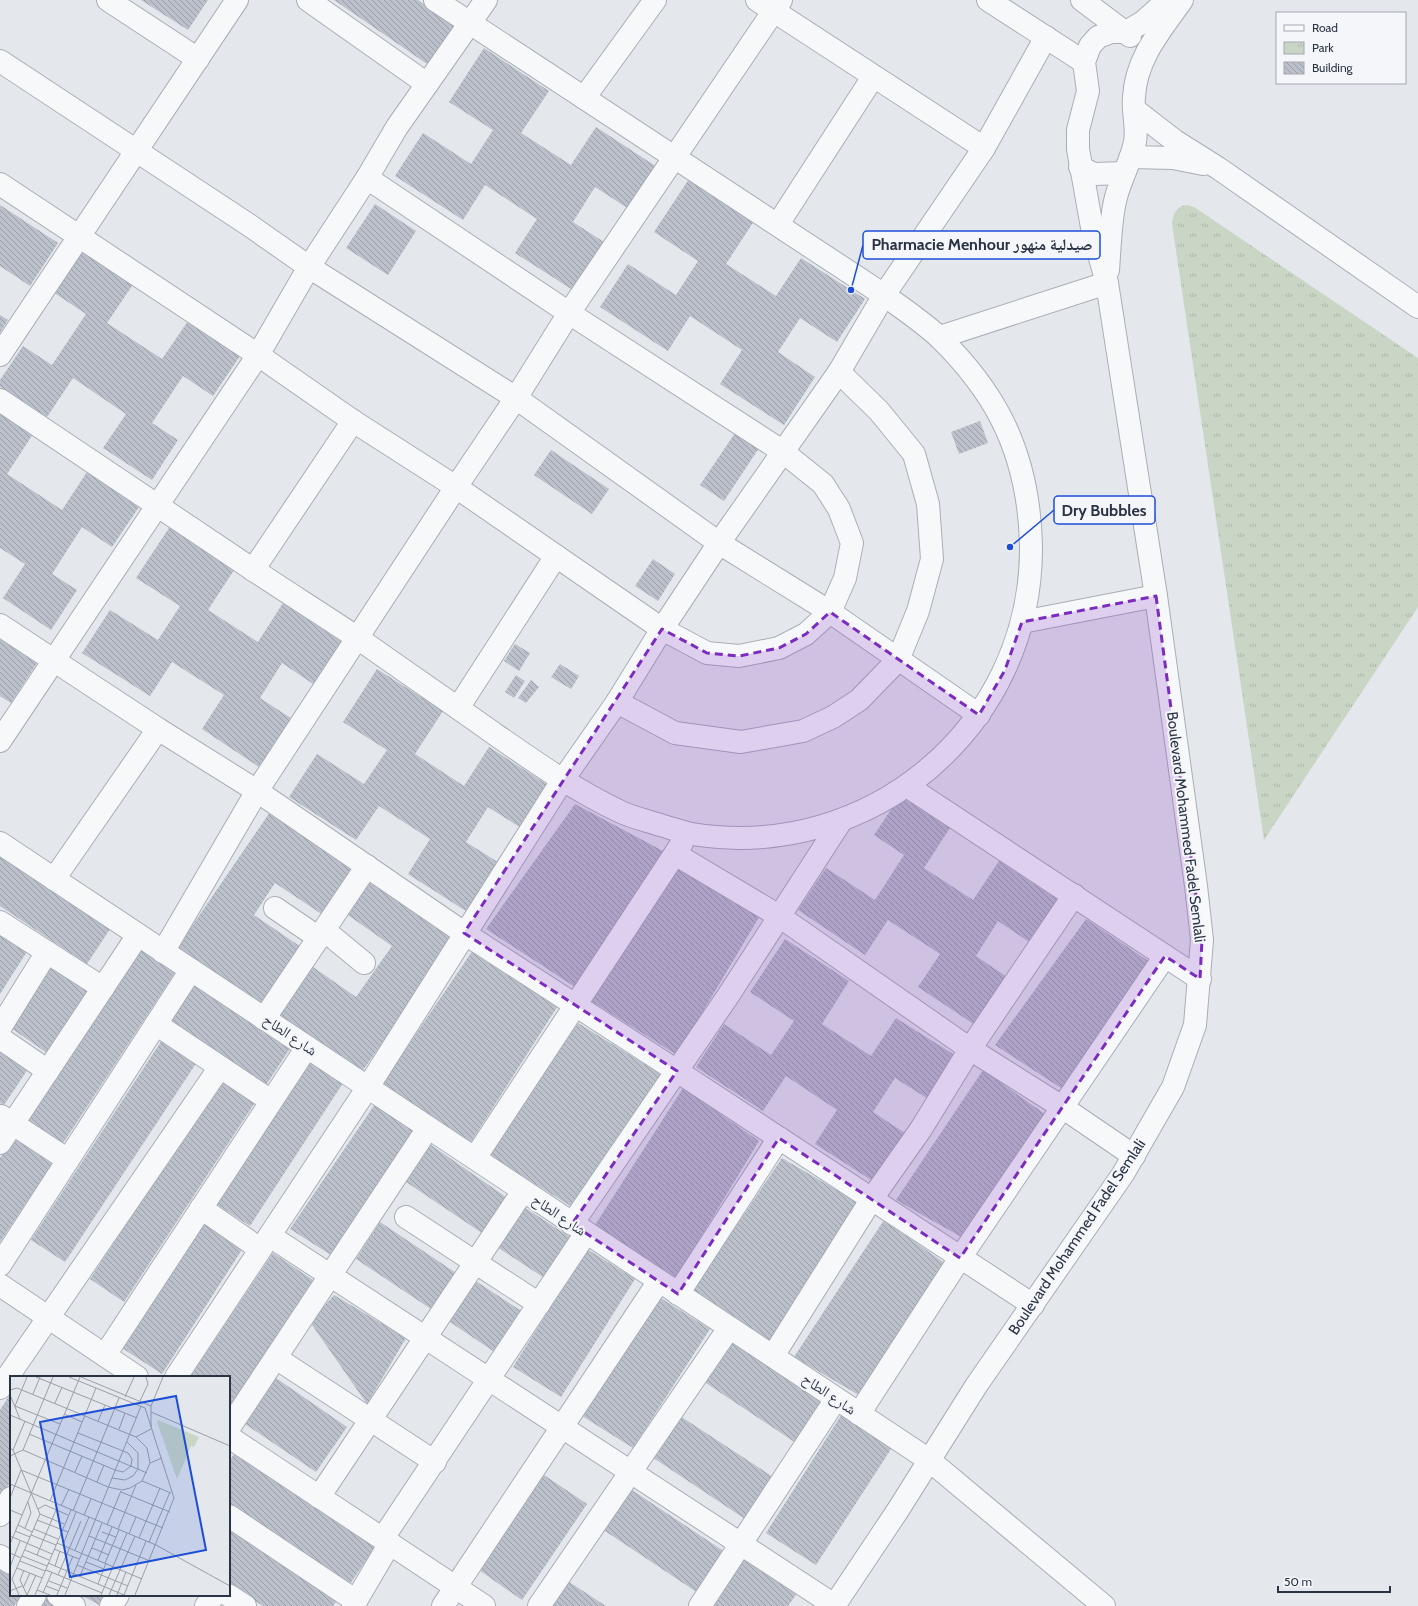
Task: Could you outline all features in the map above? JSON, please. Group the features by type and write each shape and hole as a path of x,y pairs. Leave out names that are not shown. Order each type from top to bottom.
{"street":[{"path":"108,0 198,59"},
{"path":"0,355 237,0"},
{"path":"308,0 427,84"},
{"path":"0,400 357,638 562,781 625,814 689,834 734,838 780,836 841,821 867,810 907,786 946,754 963,736 979,715 1005,670 1022,622 1031,571 1030,519 1020,468 1002,420 974,376 940,337 884,295 435,0"},
{"path":"0,741 258,355 310,267 367,178 397,127 486,0"},
{"path":"584,98 655,0"},
{"path":"988,0 1084,62 1090,46 1098,37 1111,32 1126,32 1143,22 1161,6 1165,0"},
{"path":"1082,0 1126,32 1137,42 1145,54"},
{"name":"Boulevard Mohammed Fadel Semlali","path":"1107,283 1116,198 1136,137 1133,98 1135,84 1145,54 1182,0"},
{"path":"163,952 257,791 516,398 569,313 674,158 771,4 873,78 984,148"},
{"path":"177,1376 368,1087 464,933 562,781 617,702 662,629 719,542 839,372 884,295 984,148 1046,37"},
{"path":"0,60 310,267 516,398 719,542 830,612 979,715"},
{"name":"Boulevard Mohammed Fadel Semlali","path":"834,1606 976,1386 1123,1174 1173,1087 1195,1025 1200,979 1202,940 1200,917 1156,596 1107,283 1093,233 1080,167 1078,130 1088,91 1084,62"},
{"path":"778,224 873,78"},
{"path":"1135,110 1175,141 1218,168 1418,307"},
{"path":"1080,167 1094,174 1128,165 1173,158 1193,161 1218,168"},
{"path":"0,184 258,355 353,421 456,487 662,629 707,653 739,656 780,648 806,634 830,612 844,578 852,543 839,509 823,484 782,452 569,313 367,178"},
{"path":"940,337 1107,283"},
{"path":"617,702 676,733 741,742 804,731 833,717 859,700 898,660 918,611 932,559 928,504 914,454 880,411 839,372"},
{"path":"253,570 353,421"},
{"path":"458,708 556,556"},
{"path":"1022,622 1156,596"},
{"path":"0,625 158,729 257,791 464,933 1033,1305"},
{"path":"54,879 158,729"},
{"path":"907,786 1200,979"},
{"path":"230,1517 354,1604 386,1541 488,1379 539,1304 579,1228 677,1071 841,821"},
{"path":"475,1158 689,834"},
{"name":"شارع الطاح","path":"0,843 929,1460 1104,1606"},
{"path":"675,854 779,916 970,1049 1062,1107 1134,1156"},
{"path":"264,1018 367,866"},
{"path":"773,1356 871,1200 921,1129 970,1049 1074,895"},
{"path":"275,908 321,934 364,963"},
{"path":"0,922 103,988"},
{"path":"0,1143 6,1120 48,1071 138,935"},
{"path":"0,1028 47,952"},
{"path":"859,1414 960,1258 1165,956"},
{"path":"0,1264 191,970"},
{"path":"156,1024 271,1101"},
{"path":"0,1038 48,1071"},
{"path":"105,1355 307,1047"},
{"path":"0,1388 220,1067"},
{"path":"6,1120 68,1160"},
{"path":"230,1427 428,1128"},
{"path":"678,1294 779,1138"},
{"path":"319,1497 523,1191"},
{"path":"201,1208 330,1276 834,1606"},
{"path":"406,1217 539,1304"},
{"path":"443,1606 659,1281"},
{"path":"0,1285 136,1376"},
{"path":"539,1606 729,1328"},
{"path":"276,1358 435,1462"},
{"path":"700,1606 836,1399"},
{"path":"230,1438 484,1606"},
{"path":"0,1515 10,1500"},
{"path":"0,1556 10,1562"},
{"path":"28,1606 34,1596"},
{"path":"59,1596 74,1606"},
{"path":"111,1606 117,1596"},
{"path":"206,1606 213,1596"},
{"path":"230,1596 245,1606"}],"highlighted area":[{"path":"1156,596 1202,940 1200,979 1165,956 960,1258 779,1138 678,1294 572,1224 677,1071 464,933 662,629 707,653 739,656 779,648 806,634 830,612 979,715 1005,670 1022,622"}],"green space":[{"path":"1187,205 1194,207 1418,358 1418,607 1264,840 1172,224 1176,211 1180,207"}],"building":[{"path":"141,0 208,0 188,30"},
{"path":"334,0 418,0 457,27 430,66"},
{"path":"484,48 549,91 521,133 571,165 596,127 660,169 632,211 595,187 573,222 610,246 579,294 515,253 537,219 485,185 463,220 395,176 423,133 471,164 493,130 449,102"},
{"path":"689,179 754,221 726,264 776,296 801,258 865,299 837,342 800,318 778,352 815,377 784,425 720,384 742,350 690,316 668,351 600,307 628,264 676,295 698,261 654,232"},
{"path":"375,204 416,231 388,275 346,248"},
{"path":"0,205 58,243 30,286 0,266"},
{"path":"82,249 134,283 107,323 162,359 188,321 240,356 213,396 183,376 152,423 178,440 152,480 103,448 126,414 73,378 47,417 0,387 0,380 23,346 52,365 86,314 53,292"},
{"path":"0,315 8,320 0,333"},
{"path":"0,412 33,434 7,474 62,510 87,472 139,507 112,547 82,527 52,574 77,590 51,630 3,598 25,564 0,548"},
{"path":"980,421 988,443 959,454 951,432"},
{"path":"737,430 761,445 724,501 700,485"},
{"path":"551,450 609,489 592,514 534,475"},
{"path":"171,525 236,567 208,610 258,642 283,603 347,645 319,688 282,663 260,698 297,722 265,771 202,729 224,695 172,662 150,696 82,653 110,610 158,640 180,606 136,578"},
{"path":"653,559 675,574 658,601 635,586"},
{"path":"0,638 37,663 11,703 0,696"},
{"path":"515,644 530,653 519,671 504,661"},
{"path":"560,664 579,676 571,689 551,677"},
{"path":"377,669 443,711 415,754 464,786 489,747 554,789 526,831 488,807 466,842 504,866 472,915 408,874 430,839 379,806 356,840 289,797 317,754 364,784 387,750 343,722"},
{"path":"516,675 525,681 514,698 505,692"},
{"path":"531,680 539,687 526,703 518,698"},
{"path":"900,796 950,828 924,868 973,900 999,861 1063,903 1035,946 998,921 976,956 1013,981 981,1029 918,987 940,954 888,920 865,955 798,910 826,868 875,900 904,855 874,835"},
{"path":"575,804 665,852 575,987 486,929"},
{"path":"270,812 355,869 323,915 275,883 254,915 301,947 262,1005 177,948"},
{"path":"0,851 112,926 87,964 0,906"},
{"path":"680,864 761,914 677,1055 588,999"},
{"path":"369,879 455,939 361,1073 279,1016 313,967 356,997 392,946 345,913"},
{"path":"1086,919 1153,964 1067,1092 995,1045"},
{"path":"0,932 28,950 0,994"},
{"path":"785,939 849,981 822,1024 871,1056 896,1018 961,1059 933,1102 895,1078 873,1112 911,1137 879,1185 815,1144 837,1110 786,1076 763,1111 696,1067 724,1024 771,1055 794,1021 750,992"},
{"path":"142,944 178,968 60,1148 24,1124"},
{"path":"473,950 561,1001 471,1142 382,1084"},
{"path":"50,965 90,992 47,1053 8,1026"},
{"path":"194,985 291,1047 266,1085 169,1023"},
{"path":"578,1023 667,1078 577,1210 489,1155"},
{"path":"162,1040 197,1062 65,1262 31,1240"},
{"path":"0,1046 30,1066 4,1105 0,1103"},
{"path":"309,1061 343,1083 250,1226 216,1204"},
{"path":"983,1070 1049,1117 963,1238 896,1200"},
{"path":"222,1079 256,1101 124,1302 90,1279"},
{"path":"683,1088 759,1141 676,1278 595,1225"},
{"path":"375,1104 415,1131 331,1255 290,1229"},
{"path":"14,1138 52,1164 0,1242 0,1158"},
{"path":"431,1145 506,1197 482,1233 406,1182"},
{"path":"782,1158 862,1205 774,1344 693,1290"},
{"path":"521,1205 576,1241 549,1281 494,1245"},
{"path":"884,1220 950,1267 862,1397 794,1357"},
{"path":"204,1222 243,1248 162,1374 122,1348"},
{"path":"380,1222 456,1273 431,1309 356,1259"},
{"path":"587,1249 635,1279 561,1397 513,1367"},
{"path":"273,1253 313,1280 230,1405 230,1376 191,1376"},
{"path":"474,1280 529,1316 502,1357 447,1320"},
{"path":"334,1295 406,1338 367,1404 310,1322"},
{"path":"659,1297 710,1329 633,1448 582,1416"},
{"path":"728,1338 824,1401 796,1443 700,1379"},
{"path":"276,1378 347,1427 316,1472 245,1424"},
{"path":"10,1395 10,1483 0,1498 0,1410"},
{"path":"677,1414 773,1477 745,1519 649,1455"},
{"path":"842,1414 893,1446 816,1565 766,1533"},
{"path":"235,1453 375,1547 348,1587 230,1507 230,1460"},
{"path":"544,1475 587,1504 522,1600 479,1570"},
{"path":"629,1488 725,1552 698,1593 602,1529"},
{"path":"230,1528 338,1599 333,1606 263,1606 230,1585"},
{"path":"744,1557 798,1592 788,1606 711,1606"},
{"path":"0,1566 10,1571 10,1596 21,1596 14,1606 0,1606"},
{"path":"566,1580 606,1606 549,1606"},
{"path":"45,1596 47,1596 62,1606 39,1606"},
{"path":"83,1596 107,1596 101,1606"}],"place":[{"name":"Pharmacie Menhour صيدلية منهور","path":"851,290"},
{"name":"Dry Bubbles","path":"1010,547"}]}
